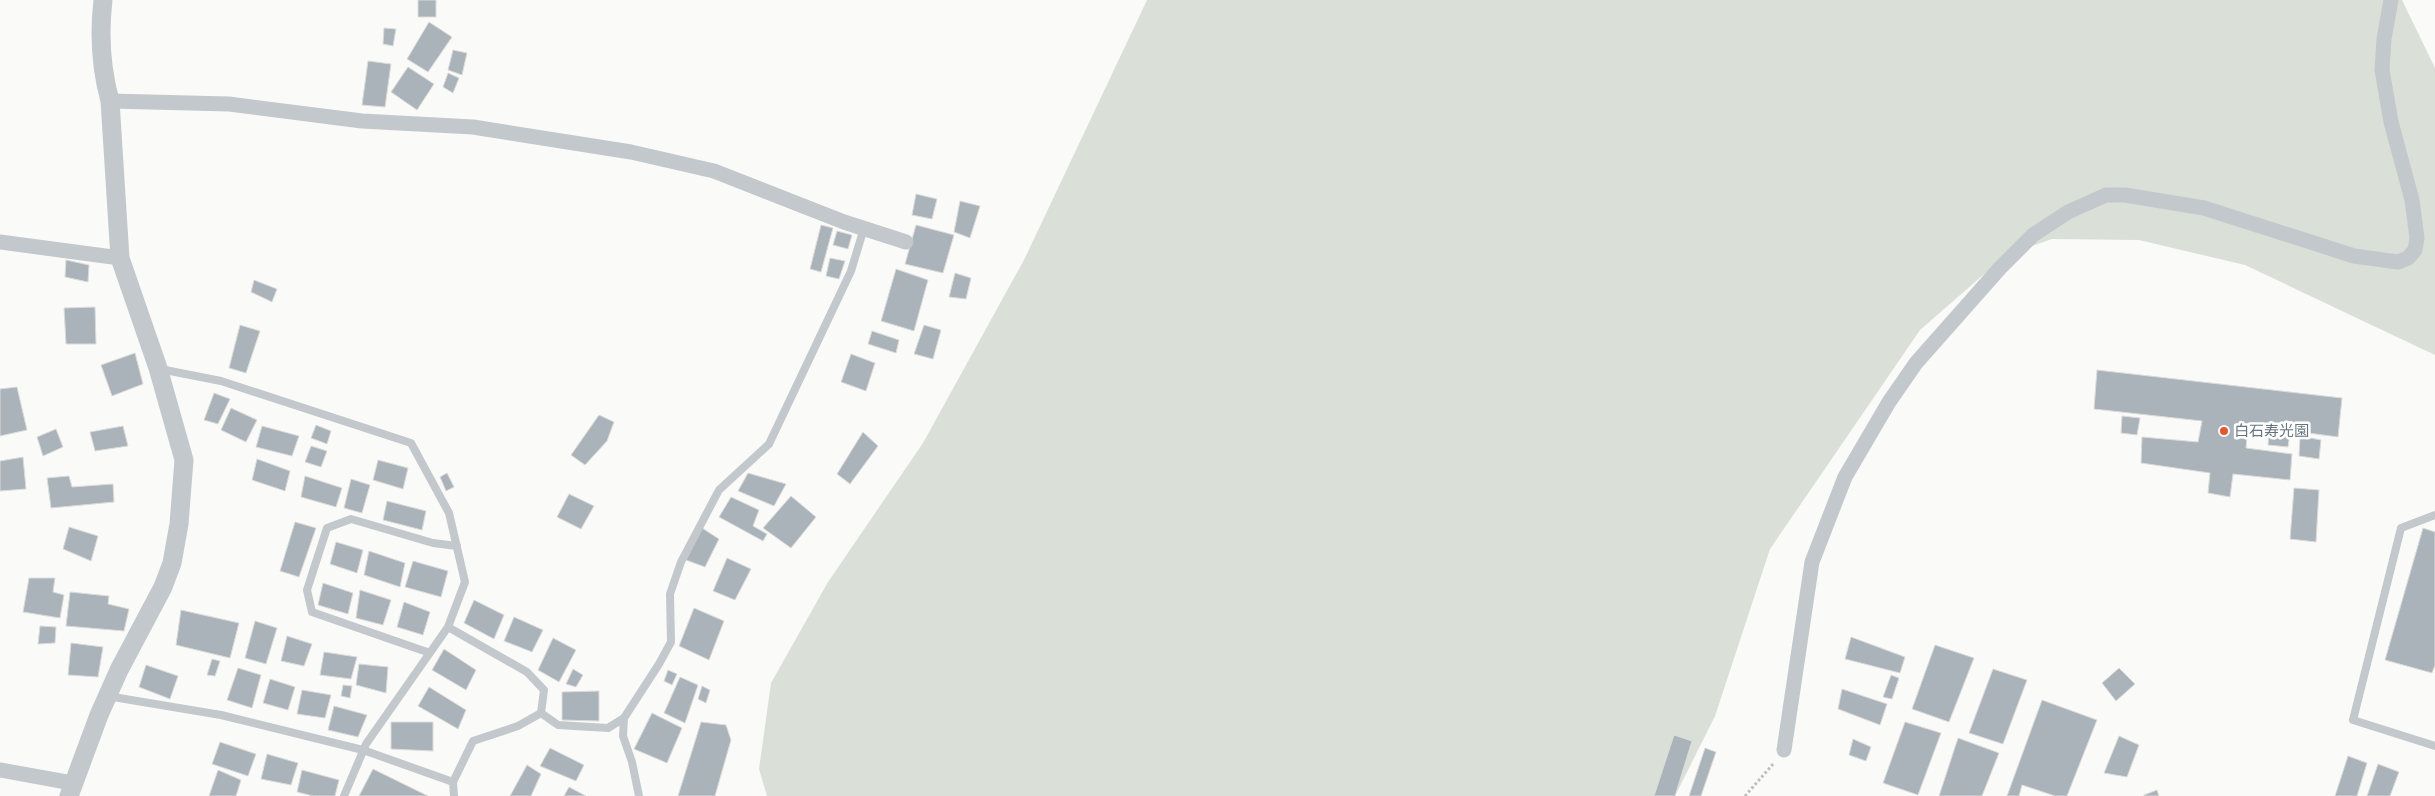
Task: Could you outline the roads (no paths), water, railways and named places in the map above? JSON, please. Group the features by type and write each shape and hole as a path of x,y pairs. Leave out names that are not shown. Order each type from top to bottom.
{"street":[{"path":"0,770 70,790 107,696 163,587 172,563 179,524 184,460 158,368 120,258 110,101 104,80 101,33 103,0"},
{"path":"1784,750 1812,562 1845,477 1889,402 1916,363 2000,268 2034,235 2068,212 2106,195 2125,195 2204,208 2354,256 2398,262 2408,258 2414,250 2417,238 2412,200 2390,122 2382,70 2384,39 2391,0"},
{"path":"110,101 229,104 362,121 473,127 630,152 714,171 906,242"},
{"path":"0,242 120,258"}],"lane":[{"path":"541,713 558,725 608,728 624,718 660,664 671,642 670,594 681,562 719,490 769,444 852,271 864,228"},
{"path":"158,368 221,381 412,443 449,513 465,582 448,627 363,750 344,796"},
{"path":"2435,515 2401,528 2354,720 2435,746"},
{"path":"430,653 312,612 307,590 326,528 351,520 433,543 457,546"},
{"path":"448,627 527,672 544,690 541,713"},
{"path":"107,696 221,715 363,750 453,782"},
{"path":"454,796 453,782 473,741 518,726 541,713"},
{"path":"624,718 624,736 640,796"}],"place":[{"name":"白石寿光園","path":"2224,431"}]}
